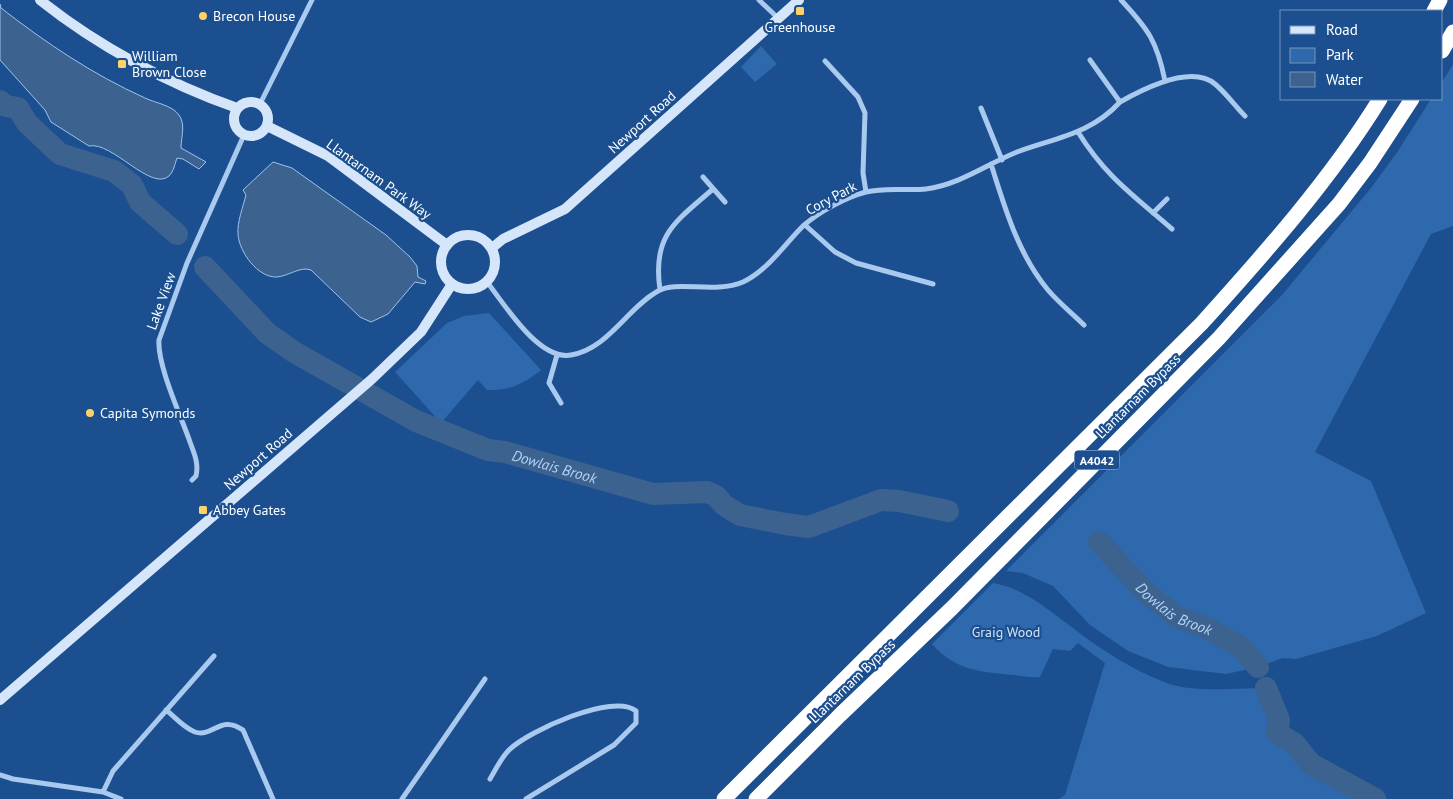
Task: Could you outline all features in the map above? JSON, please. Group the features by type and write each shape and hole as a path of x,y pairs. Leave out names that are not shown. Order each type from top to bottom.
{"highway":[{"path":"1443,49 1453,32"},
{"name":"Llantarnam Bypass","path":"724,799 1202,322 1262,256 1323,181 1350,146 1379,100"},
{"name":"Llantarnam Bypass","path":"756,799 840,715 952,608 1219,338 1339,204 1370,163 1411,100"}],"street":[{"path":"40,0 102,44 160,74 237,108"},
{"path":"260,104 312,0"},
{"path":"760,0 779,19"},
{"name":"Newport Road","path":"492,248 503,240 565,209 799,0"},
{"path":"1121,0 1152,36 1160,58 1165,81"},
{"path":"1090,60 1120,102"},
{"path":"826,61 858,97 865,113 863,173 866,192"},
{"name":"Cory Park","path":"557,355 571,355 602,343 636,306 660,290 682,287 727,288 744,281 759,272 805,224 836,205 866,192 926,189 942,185 1002,160 1016,152 1078,132 1107,116 1120,102 1165,81 1200,77 1214,83 1245,116"},
{"path":"248,102 260,104 268,114 267,126 258,135 244,135 235,126 234,120 237,108 248,102"},
{"path":"981,108 1002,160"},
{"name":"Llantarnam Park Way","path":"267,126 328,156 446,245"},
{"path":"1078,132 1094,157 1109,175 1172,229"},
{"name":"Lake View","path":"192,480 196,476 196,460 167,378 159,340 187,263 244,135"},
{"path":"991,164 1005,207 1029,264 1048,290 1084,325"},
{"path":"704,177 725,202"},
{"path":"660,290 657,268 659,249 669,230 713,189"},
{"path":"1153,213 1167,199"},
{"path":"805,224 831,249 856,263 933,284"},
{"path":"461,235 479,236 492,248 496,266 487,282 481,286 466,289 452,284 442,270 442,253 446,245 461,235"},
{"path":"487,282 538,344 557,355 549,383 561,403"},
{"name":"Newport Road","path":"0,700 372,379 420,332 452,284"},
{"path":"103,792 113,771 214,656"},
{"path":"402,799 485,679"},
{"path":"490,778 510,749 557,722 593,710 620,706 630,706 636,711 636,723 614,745 526,799"},
{"path":"166,710 195,732 206,732 222,724 229,723 243,730 273,799"},
{"path":"0,774 13,779 103,792 120,799"}],"green space":[{"path":"761,46 777,64 755,82 741,67"},
{"path":"1453,64 1453,226 1431,234 1315,452 1371,481 1426,613 1377,636 1296,659 1283,658 1258,667 1226,674 1168,667 1128,651 1090,625 1053,586 1023,573 1006,571 1282,295 1371,188 1398,151 1430,100 1443,100 1443,80"},
{"path":"489,313 541,370 522,383 510,388 487,390 478,380 441,423 395,372 447,323 464,316"},
{"name":"Graig Wood","path":"993,583 1025,594 1116,658 1141,672 1167,683 1202,689 1266,688 1279,720 1277,733 1295,744 1311,764 1375,799 1059,799 1065,795 1105,663 1078,643 1070,651 1053,649 1040,677 1026,677 978,671 959,664 941,653 932,644"}],"water":[{"path":"0,4 1,8 70,57 125,89 176,112 182,123 181,148 206,162 199,169 183,159 177,158 169,176 161,179 152,177 109,151 89,146 51,122 45,110 0,60"},
{"path":"273,162 292,168 386,235 410,257 417,266 418,277 426,281 425,284 415,282 388,314 371,322 360,317 311,270 303,269 277,277 270,276 257,269 246,256 239,241 238,225 246,195 243,190"}],"waterway":[{"name":"Dowlais Brook","path":"0,101 6,106 18,108 27,123 60,154 114,171 132,185 140,202 177,234"},
{"name":"Dowlais Brook","path":"205,267 267,333 294,352 416,421 488,450 505,452 653,494 707,492 716,496 724,505 740,515 785,524 809,527 881,500 899,501 948,511"},
{"name":"Dowlais Brook","path":"1099,542 1148,594 1175,616 1209,629 1242,648 1258,667"},
{"name":"Dowlais Brook","path":"1266,688 1279,720 1277,733 1295,744 1311,764 1375,799"}],"place":[{"name":"Greenhouse","path":"800,11"},
{"name":"Brecon House","path":"203,16"},
{"name":"William Brown Close","path":"122,64"},
{"name":"Capita Symonds","path":"90,413"},
{"name":"Abbey Gates","path":"203,510"}]}
